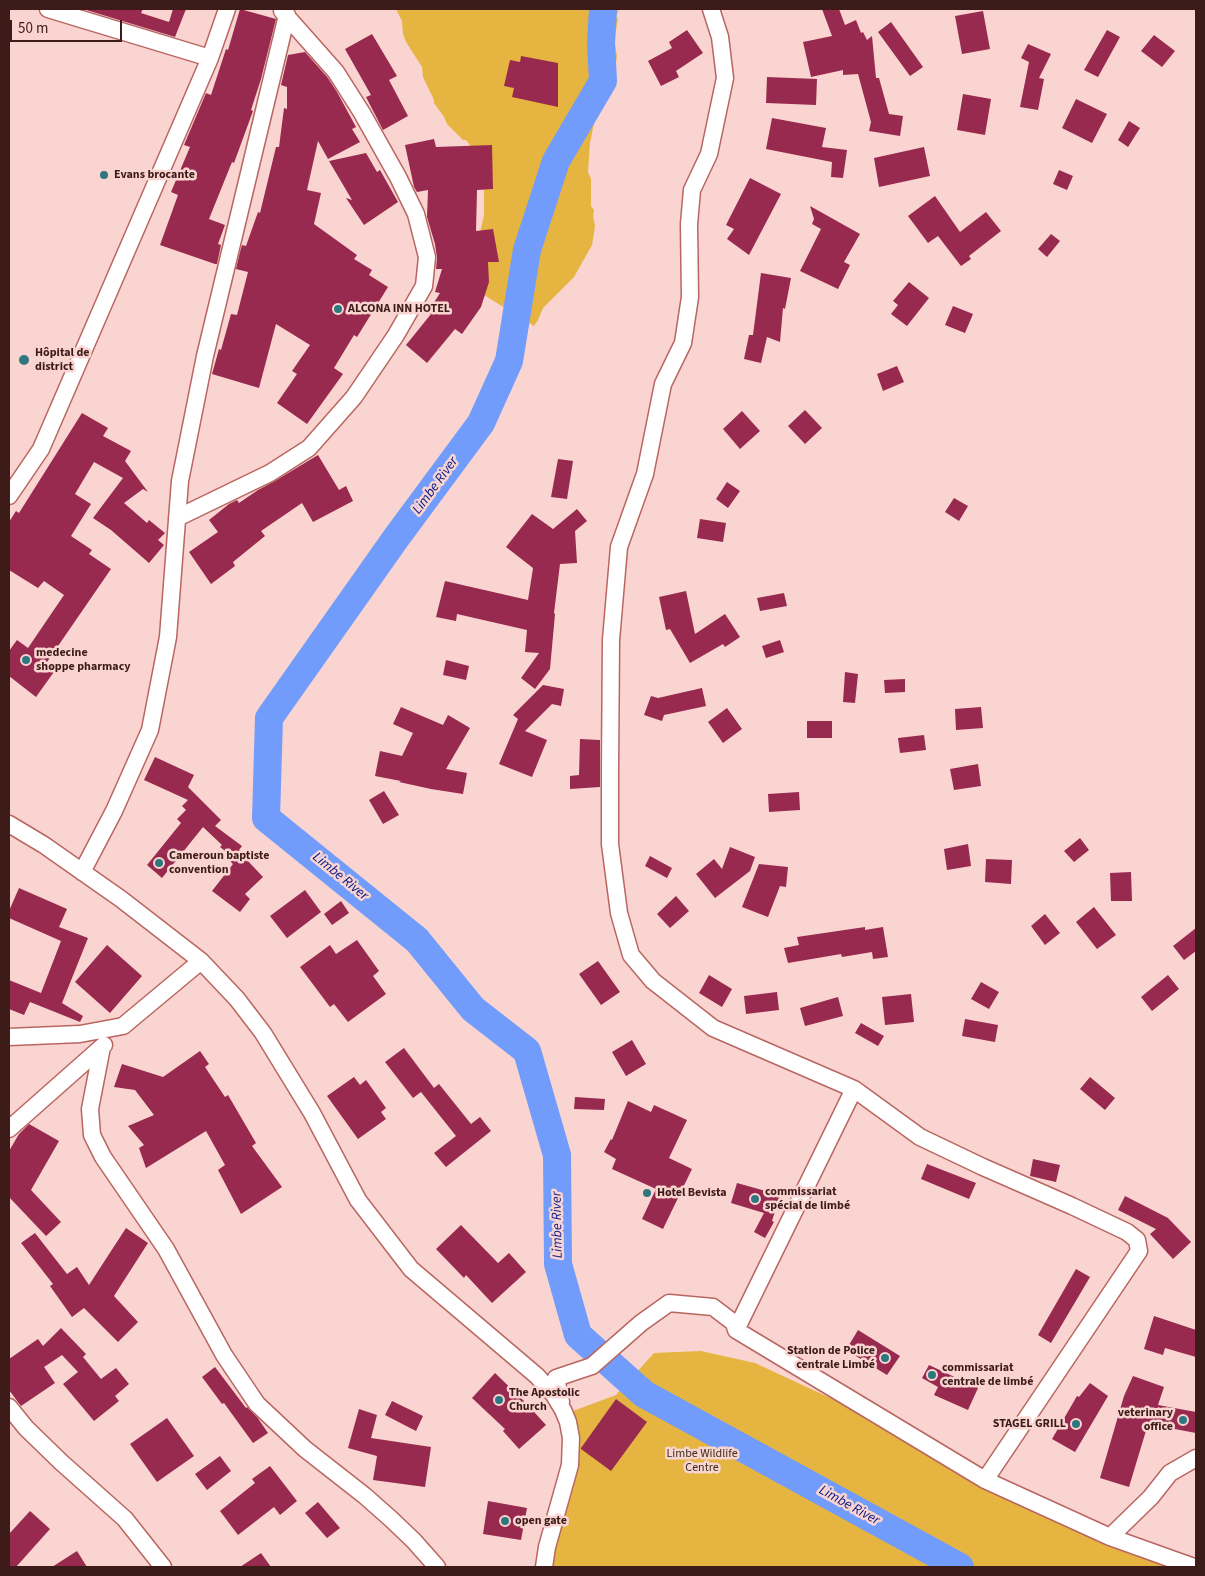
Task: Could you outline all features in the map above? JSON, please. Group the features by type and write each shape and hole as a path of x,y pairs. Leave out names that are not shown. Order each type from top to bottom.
{"street":[{"path":"51,9 210,58"},
{"path":"9,496 42,449 210,58 227,9"},
{"path":"711,9 720,37 724,78 710,154 692,190 690,297 683,344 663,384 645,474 619,547 610,640 610,844 619,913 631,955 653,981 713,1028 854,1089 920,1137 1072,1206 1126,1232 1137,1240 1139,1251 985,1480"},
{"path":"177,518 270,473 309,448 354,397 396,336 424,286 427,257 416,214 398,177 362,113 336,72 284,12"},
{"path":"82,872 114,812 150,730 168,637 180,481 205,356 284,12"},
{"path":"9,824 121,899 201,961 237,999 263,1032 312,1113 358,1200 411,1269 536,1376 554,1395 568,1422 571,1438 570,1465 547,1547 544,1567"},
{"path":"9,1129 102,1047 123,1026 201,961"},
{"path":"9,1037 80,1034 123,1026"},
{"path":"102,1047 90,1110 92,1135 103,1157 166,1249 224,1355 257,1404 305,1449 391,1519 437,1567"},
{"path":"736,1330 854,1089"},
{"path":"563,1410 556,1378 592,1366 619,1341 669,1303 713,1307 734,1323 736,1330 985,1480 1110,1537 1194,1567"},
{"path":"9,1407 26,1428 61,1462 125,1519 163,1567"},
{"path":"1110,1537 1152,1497 1170,1473 1196,1458"}],"green space":[{"path":"396,9 619,9 616,17 618,19 614,41 617,56 615,68 603,85 600,93 590,143 588,172 591,179 591,206 594,210 595,226 592,245 574,277 543,308 534,326 468,285 484,215 484,183 478,156 466,140 463,140 447,124 434,103 423,77 422,67 406,42 402,21"},
{"name":"Limbe Wildlife Centre","path":"701,1351 755,1363 1129,1539 1196,1567 549,1567 575,1423 573,1411 616,1395 654,1353"}],"building":[{"path":"83,9 143,9 141,13 169,22 173,9 186,9 175,37"},
{"path":"240,9 276,19 251,110 253,111 234,163 232,162 209,219 225,225 218,244 221,245 217,264 215,264 160,245 178,195 171,192 190,147 184,145 206,93 211,95 226,49 228,50"},
{"path":"822,9 839,9 845,25 856,20 861,33 863,32 867,40 872,36 876,78 879,78 889,114 903,116 900,136 869,131 871,122 858,74 843,75 843,70 811,77 803,42 832,36"},
{"path":"983,11 990,49 962,54 955,16"},
{"path":"891,22 923,67 910,76 878,32"},
{"path":"687,30 703,53 676,71 679,77 661,86 648,61 672,48 669,42"},
{"path":"1107,30 1120,37 1098,77 1084,70"},
{"path":"372,34 397,76 389,80 408,116 383,130 366,97 371,95 345,49"},
{"path":"1154,35 1175,51 1162,67 1141,51"},
{"path":"1028,44 1051,54 1039,78 1044,79 1038,110 1020,107 1029,62 1021,58"},
{"path":"305,52 328,78 337,92 356,127 352,129 360,142 328,159 318,141 307,190 321,193 314,224 357,255 354,259 372,270 369,275 388,287 357,337 354,335 334,368 343,374 307,424 277,403 297,374 292,371 310,345 276,324 259,388 212,374 231,314 237,315 248,272 236,269 242,245 246,246 258,212 260,213 276,147 279,147 284,108 287,109 287,87 281,85 288,55"},
{"path":"521,56 558,63 558,107 512,97 514,88 504,86 510,60 520,62"},
{"path":"767,77 817,79 816,105 766,103"},
{"path":"963,94 991,99 985,135 957,130"},
{"path":"1076,99 1107,114 1092,143 1062,128"},
{"path":"772,118 826,128 822,147 847,150 843,178 831,177 832,162 766,149"},
{"path":"1129,121 1140,128 1128,147 1118,140"},
{"path":"434,139 436,147 492,145 493,189 477,190 476,231 493,229 499,262 488,262 489,282 481,307 462,334 455,329 427,363 406,345 431,314 428,312 440,293 435,292 442,269 436,269 435,244 427,217 428,190 417,192 414,187 405,145"},
{"path":"924,147 930,176 879,187 874,158"},
{"path":"366,153 377,172 380,170 398,202 364,225 346,198 352,200 329,161"},
{"path":"1059,170 1073,176 1067,190 1053,184"},
{"path":"750,178 781,194 749,255 727,239 734,229 726,225"},
{"path":"935,196 960,232 986,212 1001,231 969,256 971,259 961,266 938,236 928,243 908,216"},
{"path":"810,206 860,234 844,262 850,265 838,289 800,271 821,229 812,224 814,219"},
{"path":"1051,234 1060,241 1047,257 1038,249"},
{"path":"761,273 791,278 785,309 783,308 780,342 767,337 761,363 744,359 749,335 753,335"},
{"path":"909,282 929,298 907,326 891,314 898,305 893,301"},
{"path":"953,306 973,314 965,333 945,325"},
{"path":"897,366 904,382 883,391 877,374"},
{"path":"805,410 822,428 805,444 788,426"},
{"path":"742,411 760,431 740,449 723,429"},
{"path":"82,413 108,428 103,436 131,451 125,461 148,492 143,489 124,503 147,523 149,520 165,533 158,540 164,545 149,563 111,530 93,518 123,478 94,462 75,494 91,504 71,536 92,550 89,554 111,569 47,662 56,669 36,697 9,676 9,651 17,640 28,648 64,595 44,581 38,588 9,570 9,522 16,511 19,513"},
{"path":"318,455 339,490 346,486 353,501 313,522 302,503 261,531 265,536 233,562 235,566 211,584 189,552 218,532 209,520 229,504 237,500 239,503"},
{"path":"558,459 573,461 567,499 551,497"},
{"path":"727,482 740,491 728,508 716,499"},
{"path":"954,498 968,506 959,521 945,512"},
{"path":"577,509 587,521 575,531 577,563 560,564 550,669 535,689 521,678 539,653 525,652 527,630 457,614 456,621 436,617 445,581 528,600 533,568 506,547 532,514 553,529"},
{"path":"700,519 726,523 723,542 697,538"},
{"path":"686,591 695,634 725,614 740,637 725,647 723,644 690,663 670,629 666,630 659,597"},
{"path":"784,593 787,606 760,611 757,598"},
{"path":"780,640 784,652 766,658 762,646"},
{"path":"446,660 469,666 466,680 443,675"},
{"path":"845,672 858,674 855,703 843,702"},
{"path":"905,679 905,692 885,693 884,680"},
{"path":"543,685 564,689 561,706 552,704 525,731 547,740 532,777 499,764 518,719 513,715"},
{"path":"702,688 706,706 664,715 662,721 644,715 651,696 658,698"},
{"path":"401,707 443,725 448,715 470,728 446,769 467,773 463,794 431,789 375,776 380,751 402,756 413,733 393,724"},
{"path":"981,707 983,728 956,730 955,709"},
{"path":"727,708 742,729 723,743 708,722"},
{"path":"807,721 832,721 832,738 807,738"},
{"path":"924,735 926,750 900,753 898,738"},
{"path":"580,739 600,740 600,787 570,789 570,776 579,775"},
{"path":"155,757 194,775 188,787 221,820 215,826 242,846 239,850 249,857 247,860 263,877 245,894 250,899 240,912 212,891 233,864 230,861 233,857 220,847 222,845 203,827 162,878 147,865 181,823 177,819 186,810 182,806 188,800 144,780"},
{"path":"978,764 981,786 954,790 950,769"},
{"path":"384,791 399,815 383,824 369,800"},
{"path":"799,792 800,810 769,812 768,794"},
{"path":"1080,838 1089,850 1074,862 1064,851"},
{"path":"968,844 971,866 947,870 944,849"},
{"path":"730,847 755,857 750,871 715,898 696,874 714,859 722,869"},
{"path":"650,856 672,868 667,878 645,866"},
{"path":"986,859 1012,860 1011,884 985,882"},
{"path":"759,864 788,867 786,887 780,886 768,917 742,907"},
{"path":"1131,872 1132,901 1111,901 1110,873"},
{"path":"19,888 67,909 59,927 88,938 62,1003 83,1016 80,1022 30,1002 24,1015 9,1009 9,980 41,993 61,941 9,918 9,911"},
{"path":"305,890 321,912 287,938 270,916"},
{"path":"676,896 689,911 670,928 657,914"},
{"path":"341,901 349,913 332,925 324,914"},
{"path":"1094,907 1116,935 1097,949 1076,922"},
{"path":"1045,914 1060,933 1045,945 1031,926"},
{"path":"865,927 865,930 883,927 888,957 873,959 872,952 842,957 841,954 788,963 784,948 799,945 797,937"},
{"path":"1196,928 1196,951 1184,960 1173,946"},
{"path":"357,940 379,971 373,976 386,994 348,1022 334,1004 330,1007 300,967 330,945 336,954"},
{"path":"107,945 142,976 110,1013 75,982"},
{"path":"598,961 620,992 601,1005 579,974"},
{"path":"709,975 732,989 722,1007 699,993"},
{"path":"1168,975 1179,989 1152,1011 1141,997"},
{"path":"981,982 999,992 989,1009 971,999"},
{"path":"777,992 779,1010 746,1014 744,996"},
{"path":"911,994 914,1022 885,1025 882,997"},
{"path":"838,997 843,1016 805,1026 800,1008"},
{"path":"965,1019 998,1025 995,1042 962,1036"},
{"path":"861,1023 884,1036 878,1046 855,1033"},
{"path":"632,1040 646,1064 626,1076 612,1052"},
{"path":"404,1048 434,1088 439,1084 471,1124 480,1117 491,1131 446,1167 434,1153 456,1136 421,1092 413,1098 385,1062"},
{"path":"200,1051 209,1064 205,1067 225,1097 228,1095 256,1143 252,1146 282,1187 241,1214 218,1170 225,1165 206,1131 146,1168 139,1148 144,1145 128,1126 154,1115 135,1090 114,1087 122,1064 163,1077"},
{"path":"354,1077 360,1085 366,1080 386,1108 381,1112 386,1119 358,1139 327,1096"},
{"path":"1090,1077 1115,1098 1105,1110 1080,1089"},
{"path":"575,1097 605,1099 604,1110 574,1109"},
{"path":"628,1101 651,1112 654,1105 687,1120 669,1158 692,1169 663,1229 642,1219 656,1189 612,1169 616,1159 604,1152 612,1140"},
{"path":"29,1124 59,1141 31,1190 61,1222 46,1236 9,1197 9,1151 19,1134"},
{"path":"1033,1159 1060,1165 1056,1182 1030,1176"},
{"path":"927,1164 976,1183 969,1199 921,1179"},
{"name":"commissariat spécial de limbé","path":"737,1183 780,1195 772,1221 774,1222 765,1238 754,1232 764,1213 731,1203"},
{"path":"1125,1196 1168,1218 1191,1242 1173,1259 1150,1234 1156,1229 1118,1210"},
{"path":"461,1225 498,1263 509,1253 526,1272 492,1303 466,1275 464,1278 436,1249"},
{"path":"126,1228 148,1243 114,1296 138,1322 118,1342 84,1308 72,1317 50,1286 53,1284 21,1243 35,1233 67,1274 77,1267 89,1285"},
{"path":"1076,1269 1090,1277 1051,1343 1038,1335"},
{"path":"1154,1316 1196,1330 1196,1357 1165,1348 1163,1355 1144,1349"},
{"path":"61,1328 86,1354 83,1357 101,1379 116,1368 129,1384 115,1396 119,1401 94,1421 63,1384 78,1372 62,1355 44,1367 55,1383 21,1406 9,1390 9,1359 38,1339 43,1346"},
{"path":"858,1330 900,1356 887,1375 846,1350"},
{"path":"929,1365 978,1388 968,1410 934,1395 938,1387 922,1378"},
{"path":"215,1367 246,1408 257,1417 268,1433 253,1443 224,1403 222,1404 202,1377"},
{"path":"495,1373 546,1425 519,1449 503,1431 505,1429 472,1398"},
{"path":"1133,1376 1164,1387 1158,1405 1196,1412 1196,1433 1148,1424 1129,1487 1100,1478 1124,1396"},
{"name":"STAGEL GRILL","path":"1090,1383 1108,1396 1075,1452 1052,1439 1077,1396 1079,1397"},
{"path":"616,1399 647,1422 611,1471 581,1448"},
{"path":"392,1401 423,1416 416,1431 385,1415"},
{"path":"359,1409 377,1415 371,1438 431,1447 425,1487 373,1480 377,1456 348,1448"},
{"path":"167,1418 194,1456 157,1482 130,1444"},
{"path":"220,1456 231,1471 207,1490 195,1474"},
{"path":"270,1466 297,1501 280,1515 274,1507 238,1535 220,1511 255,1483 252,1479"},
{"name":"open gate","path":"488,1501 527,1508 521,1540 483,1534"},
{"path":"318,1502 340,1528 327,1538 305,1513"},
{"path":"30,1511 50,1529 16,1567 9,1567 9,1534"},
{"path":"77,1551 87,1567 52,1567"},
{"path":"261,1553 271,1567 240,1567"}],"waterway":[{"name":"Limbe River","path":"603,9 601,43 603,81 556,161 527,250 509,361 481,423 396,538 269,718 266,818 417,940 473,1009 527,1051 557,1155 558,1264 578,1335 644,1394 960,1567"}],"place":[{"name":"Evans brocante","path":"104,175"},
{"name":"ALCONA INN HOTEL","path":"338,309"},
{"name":"Hôpital de district","path":"24,360"},
{"name":"medecine shoppe pharmacy","path":"26,660"},
{"name":"Cameroun baptiste convention","path":"159,863"},
{"name":"Hotel Bevista","path":"647,1193"},
{"name":"commissariat spécial de limbé","path":"755,1199"},
{"name":"Station de Police centrale Limbé","path":"885,1358"},
{"name":"commissariat centrale de limbé","path":"932,1375"},
{"name":"The Apostolic Church","path":"499,1400"},
{"name":"veterinary office","path":"1183,1420"},
{"name":"STAGEL GRILL","path":"1076,1424"},
{"name":"open gate","path":"505,1521"}]}
